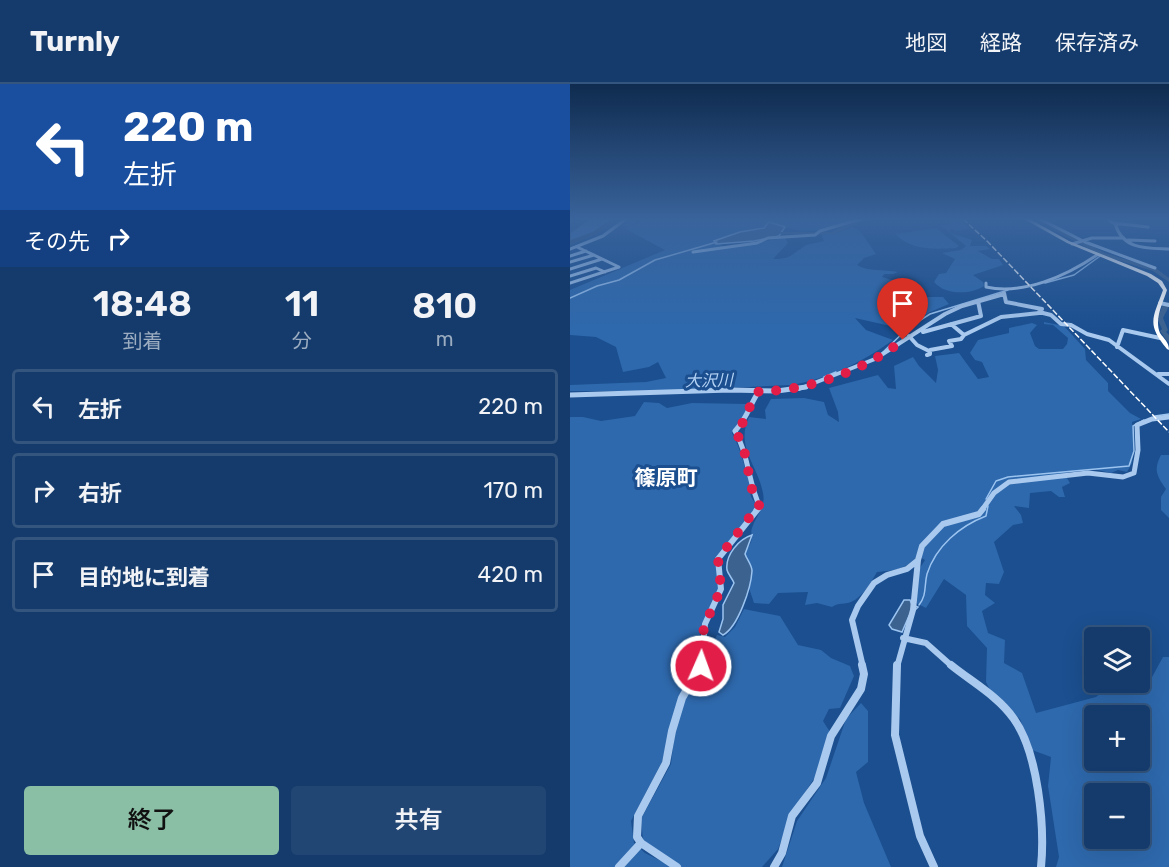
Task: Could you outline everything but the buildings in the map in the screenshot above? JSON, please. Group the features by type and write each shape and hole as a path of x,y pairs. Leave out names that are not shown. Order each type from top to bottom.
{"highway":[{"path":"1099,256 1155,278 1165,290 1154,322 1160,338 1169,348"}],"street":[{"path":"570,262 592,256"},
{"path":"570,283 619,267 595,256"},
{"path":"570,396 789,390 810,386 875,359 945,314 1004,292 1054,281 1096,256"},
{"path":"1123,256 1155,268"},
{"path":"570,268 602,259"},
{"path":"570,276 596,268 604,272"},
{"path":"986,283 987,287 1004,292"},
{"path":"1004,292 1006,302 1051,315 1060,324 1071,326 1082,333 1104,338 1158,374 1169,384"},
{"path":"911,335 982,315 978,301"},
{"path":"1162,303 1169,305"},
{"path":"1039,311 1042,320"},
{"path":"911,335 928,353 952,346 949,341 961,339 964,335 1001,317 1039,311"},
{"path":"951,324 964,335"},
{"path":"1118,346 1123,330 1160,338"},
{"path":"1158,374 1169,374"},
{"path":"677,867 641,843 637,837 638,816 666,763 672,731 682,698 701,666 704,630 721,589 718,559 752,514 760,507 753,494 743,445 735,431 748,417 750,405 759,391"},
{"path":"934,867 920,836 895,735 897,660 913,610 918,560 925,542 944,524 979,514 994,493 1004,484 1088,473 1113,476 1131,475 1137,463 1137,425 1152,419 1169,418"},
{"path":"774,867 782,853 792,816 817,783 831,736 861,689 864,674 857,634 852,620 858,605 877,581 909,568 918,560"},
{"path":"903,638 918,639 932,646 953,666 998,701 1022,729 1029,748 1038,801 1041,867"},
{"path":"619,867 641,843"}],"shaded area":[{"path":"652,256 776,256 773,259 779,259 791,256 871,256 864,258 857,265 872,270 898,272 884,274 882,277 915,287 907,295 943,297 949,304 930,312 904,329 855,318 866,330 893,340 845,368 805,382 791,385 663,391 570,391 570,385 646,382 666,378 658,362 649,367 623,372 616,347 596,337 570,335 570,290"},
{"path":"948,256 986,256 999,259 1003,265 973,275 983,282 984,286 972,291 958,292 944,289 934,282 939,274 946,273 955,259"},
{"path":"1044,322 1064,326 1085,349 1086,360 1108,383 1108,391 1130,413 1141,419 1132,422 1134,446 1132,463 1127,472 1118,470 1111,473 1093,469 1064,473 1070,483 1062,487 1065,497 1059,497 1051,491 1030,493 1029,508 1014,506 1021,515 1023,523 1013,525 994,542 1004,572 999,584 986,583 985,595 995,603 982,611 988,633 1005,640 1004,663 1022,673 1036,713 1096,697 1101,693 1150,693 1150,679 1163,657 1169,657 1169,867 1056,867 1059,857 1048,786 1051,757 1032,750 1020,719 991,692 986,682 987,648 967,626 966,595 944,579 926,608 916,603 918,571 925,560 918,556 899,569 877,572 859,597 849,603 832,607 817,603 805,605 808,592 778,593 769,604 754,603 748,585 752,570 745,554 752,538 751,530 764,498 746,447 745,428 749,417 766,419 765,410 771,399 804,398 824,402 828,415 839,422 838,412 829,388 878,375 888,388 896,389 894,366 913,357 936,383 938,370 935,356 959,353 978,379 989,377 982,362 975,360 970,353 978,340 1009,333 1009,328 1032,323 1037,325 1030,333 1035,346 1039,349 1063,349 1068,338 1053,325 1044,324"},
{"path":"644,402 659,403 667,408 692,403 747,404 746,417 732,433 741,453 750,494 757,508 716,559 719,590 701,628 693,677 676,705 662,762 631,821 634,843 645,853 673,867 570,867 570,417 601,421 635,416"},
{"path":"1161,455 1169,455 1169,518 1161,510 1161,497 1166,489 1157,473"},
{"path":"752,535 745,554 752,569 749,587 739,616 729,631 723,635 719,632 723,619 723,605 734,583 727,570 728,559 738,544"},
{"path":"904,600 910,600 912,605 918,607 909,616 902,632 892,629 889,625"},
{"path":"744,609 780,616 798,645 821,650 831,658 850,666 854,676 840,708 829,709 823,721 830,732 821,768 792,812 778,849 762,867 680,867 643,840 641,819 671,764 675,730 686,695 702,671 717,635 725,637 735,627"},
{"path":"861,703 868,711 868,762 856,772 864,803 891,867 782,867 797,821 826,778 846,719"}],"waterway":[{"path":"570,298 597,286 619,280 655,260 670,256"},
{"name":"大沢川","path":"1045,283 1074,275 1101,256"},
{"name":"大沢川","path":"1108,256 1155,270 1169,280"},
{"name":"大沢川","path":"882,353 908,328 930,314 1008,290"},
{"path":"1169,304 1166,304 1160,318 1165,330 1163,331 1169,340"},
{"name":"大沢川","path":"824,377 836,372"},
{"path":"1155,416 1169,414"},
{"path":"986,499 996,481 1008,477 1129,466 1134,451 1133,426 1144,420"},
{"path":"919,605 924,594 927,574 936,555 958,531 986,516 988,506"}],"railway":[{"path":"1001,256 1169,432"}],"district":[{"name":"篠原町","path":"666,478"}],"route":[{"path":"701,666 705,624 721,589 718,559 752,514 760,507 760,503 753,494 750,474 742,451 743,445 735,435 738,426 748,417 754,398 759,391 789,390 810,386 875,359 903,340"}]}
